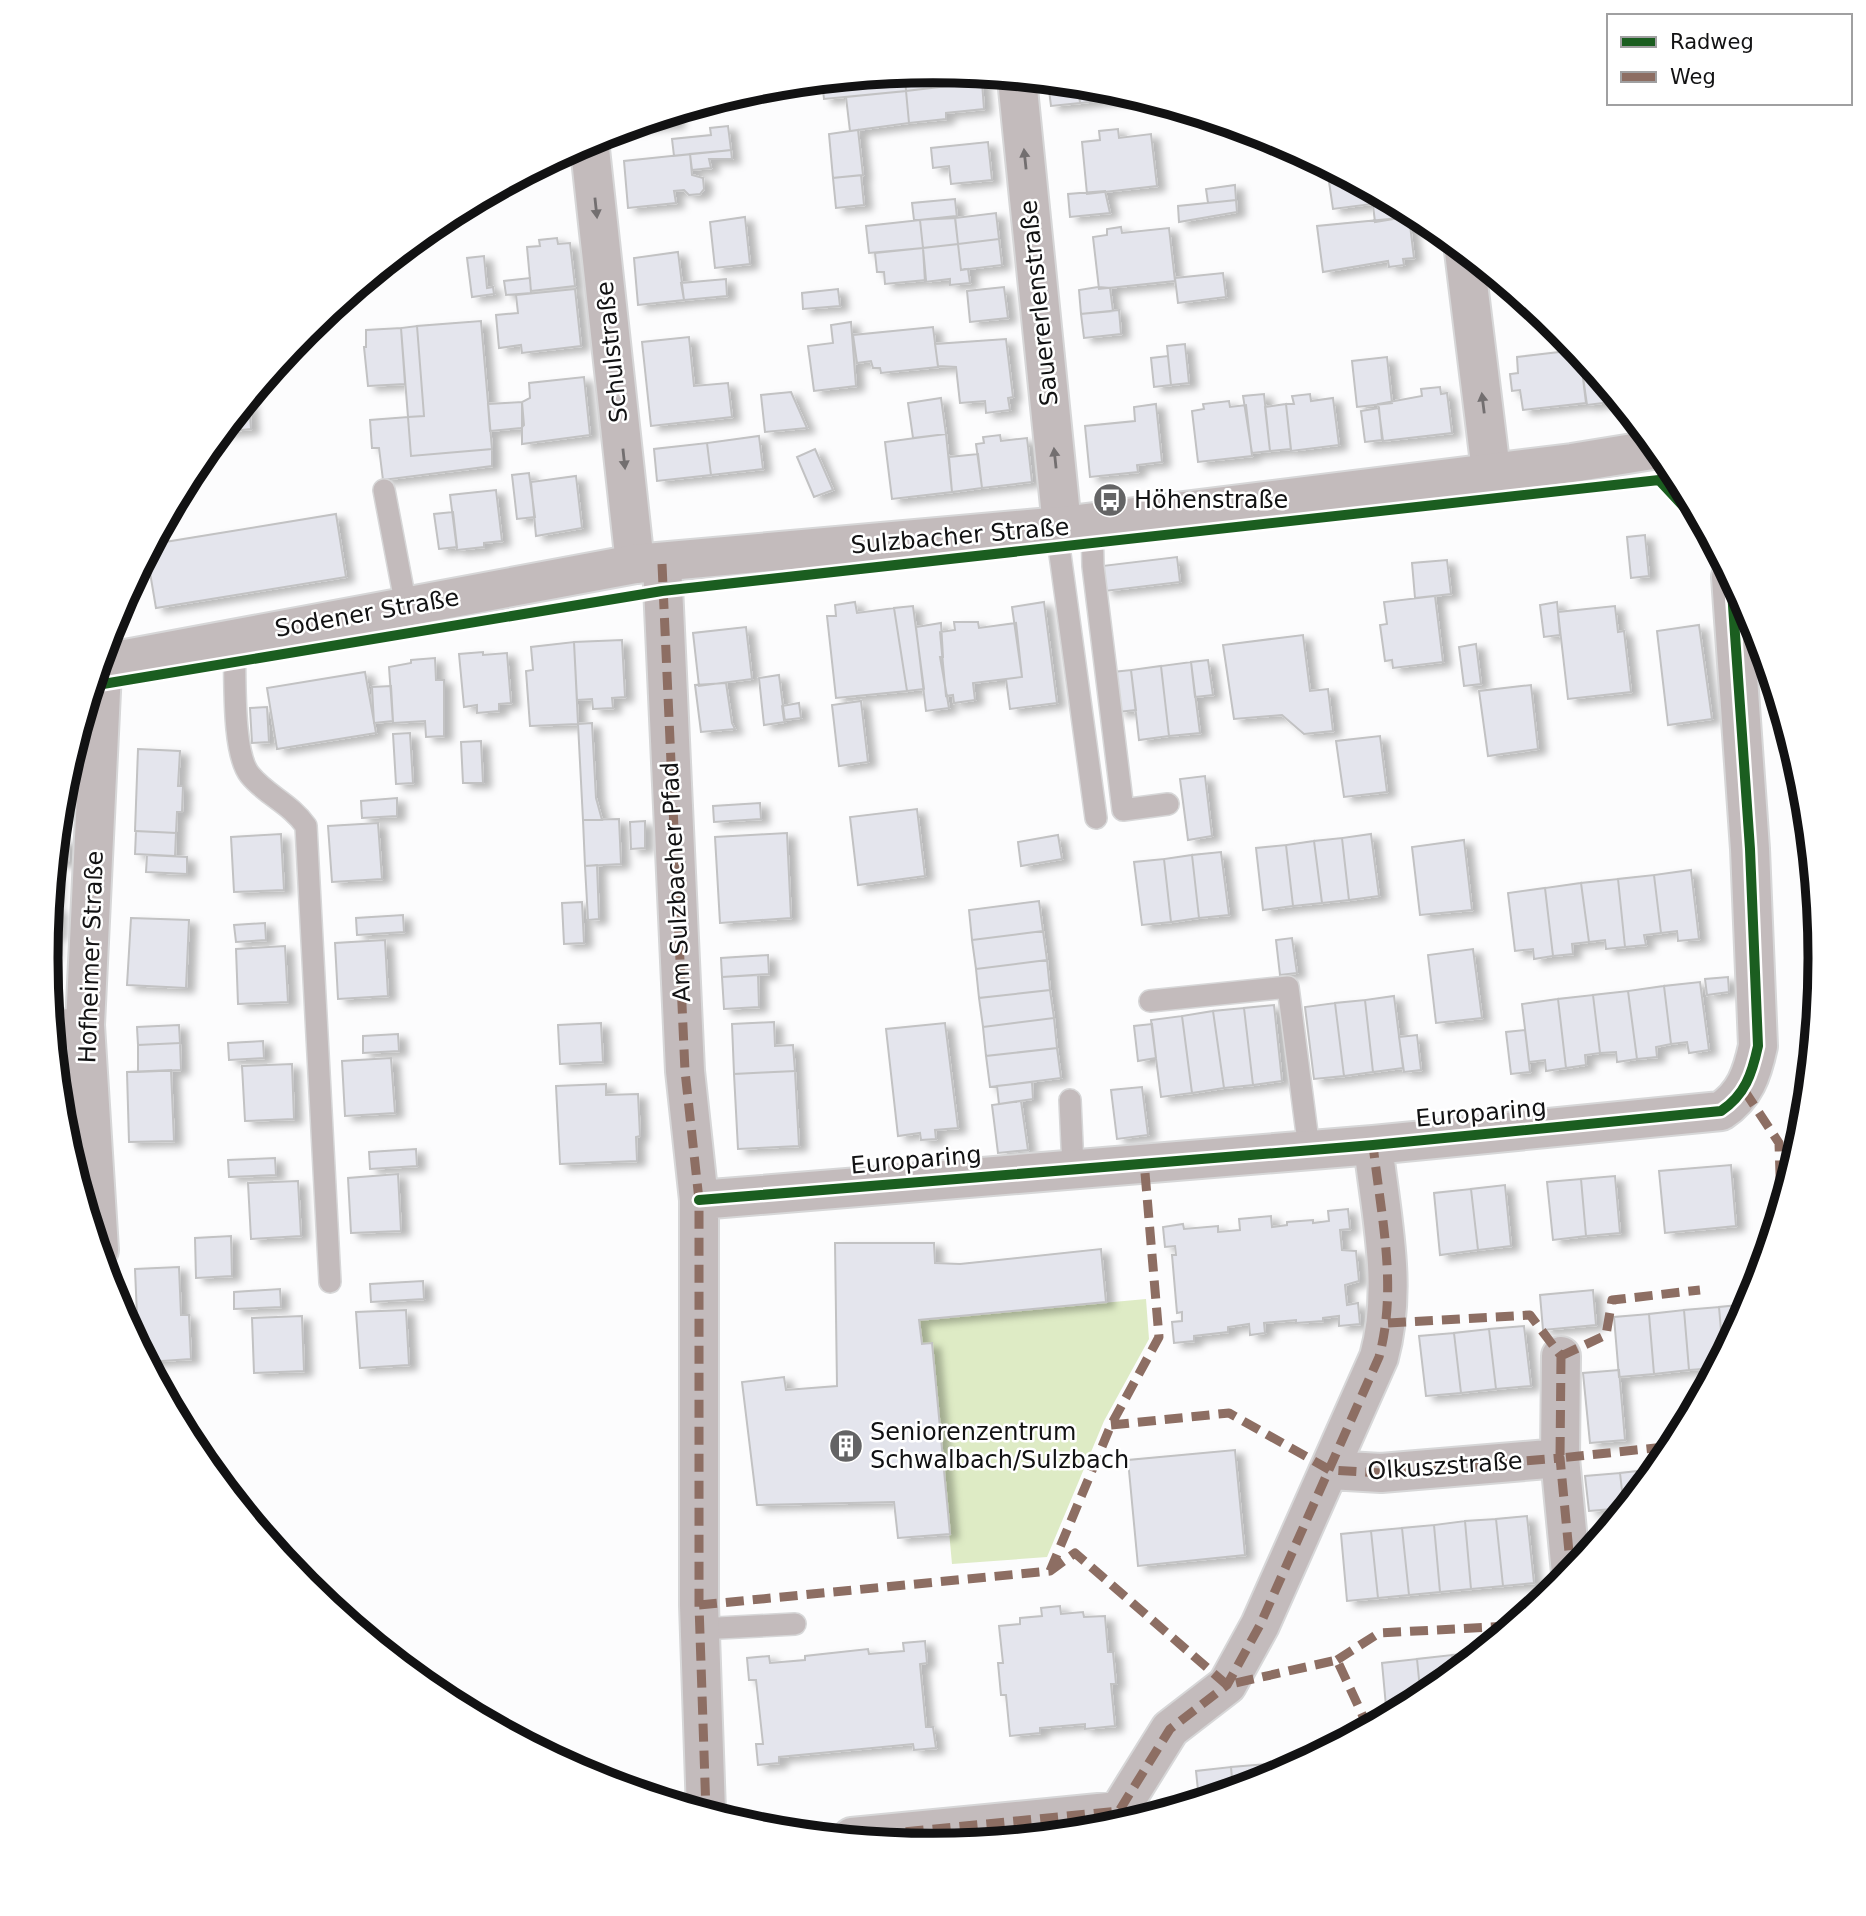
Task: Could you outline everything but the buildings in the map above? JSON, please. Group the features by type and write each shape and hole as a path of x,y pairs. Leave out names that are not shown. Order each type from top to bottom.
{"street":[{"name":"Sauererlenstraße","path":"1018,87 1069,525"},
{"name":"Schulstraße","path":"591,152 649,564"},
{"path":"1466,264 1491,471"},
{"name":"Sulzbacher Straße","path":"649,564 1069,525 1646,451"},
{"name":"Sodener Straße","path":"111,657 649,564"},
{"name":"Am Sulzbacher Pfad","path":"649,564 685,1071 699,1200"},
{"name":"Europaring","path":"699,1200 1373,1144 1721,1111 1744,1090 1758,1046 1749,836 1733,603"},
{"name":"Hofheimer Straße","path":"92,1199 69,1028 99,694"},
{"path":"1123,1812 1170,1729 1227,1685 1260,1625 1379,1357 1388,1323 1389,1277 1373,1144"},
{"path":"699,1200 699,1629 706,1803"},
{"path":"1561,1356 1560,1458 1570,1558"},
{"name":"Olkuszstraße","path":"1330,1470 1381,1473 1560,1458"},
{"path":"921,1833 1081,1820"}],"lane":[{"path":"384,490 406,606"},
{"path":"1096,818 1059,547 1069,525 1092,555 1123,810 1168,804"},
{"path":"234,637 239,758 252,778 294,810 306,826 330,1282"},
{"path":"1150,1001 1288,987 1309,1149"},
{"path":"1070,1100 1073,1167"},
{"path":"699,1629 795,1624"}],"green space":[{"path":"1146,1299 1149,1339 1104,1421 1047,1557 952,1564 932,1344 922,1344 919,1320"}],"marked path":[{"path":"662,564 685,1071 699,1200 699,1605 706,1803"},
{"path":"1744,1090 1779,1143 1780,1176"},
{"path":"904,1832 1119,1811 1170,1729 1227,1685 1260,1625 1379,1357 1385,1331 1388,1278 1373,1145"},
{"path":"1050,1571 1111,1425 1159,1337 1144,1161"},
{"path":"1561,1356 1606,1335 1612,1300 1700,1290"},
{"path":"1388,1323 1530,1315 1561,1356"},
{"path":"1561,1356 1560,1458 1658,1448"},
{"path":"1111,1425 1229,1413 1330,1470 1381,1473 1560,1458 1570,1558"},
{"path":"699,1605 1050,1571 1075,1553 1227,1685 1337,1660 1365,1719"},
{"path":"1337,1660 1379,1633 1497,1627"}],"cycle path":[{"path":"103,684 662,591 1659,480 1680,503"},
{"path":"699,1200 1373,1145 1721,1111 1742,1091 1758,1046 1750,849 1733,603"}],"place":[{"name":"Höhenstraße","path":"1110,500"},
{"name":"Seniorenzentrum Schwalbach/Sulzbach","path":"846,1446"}]}
